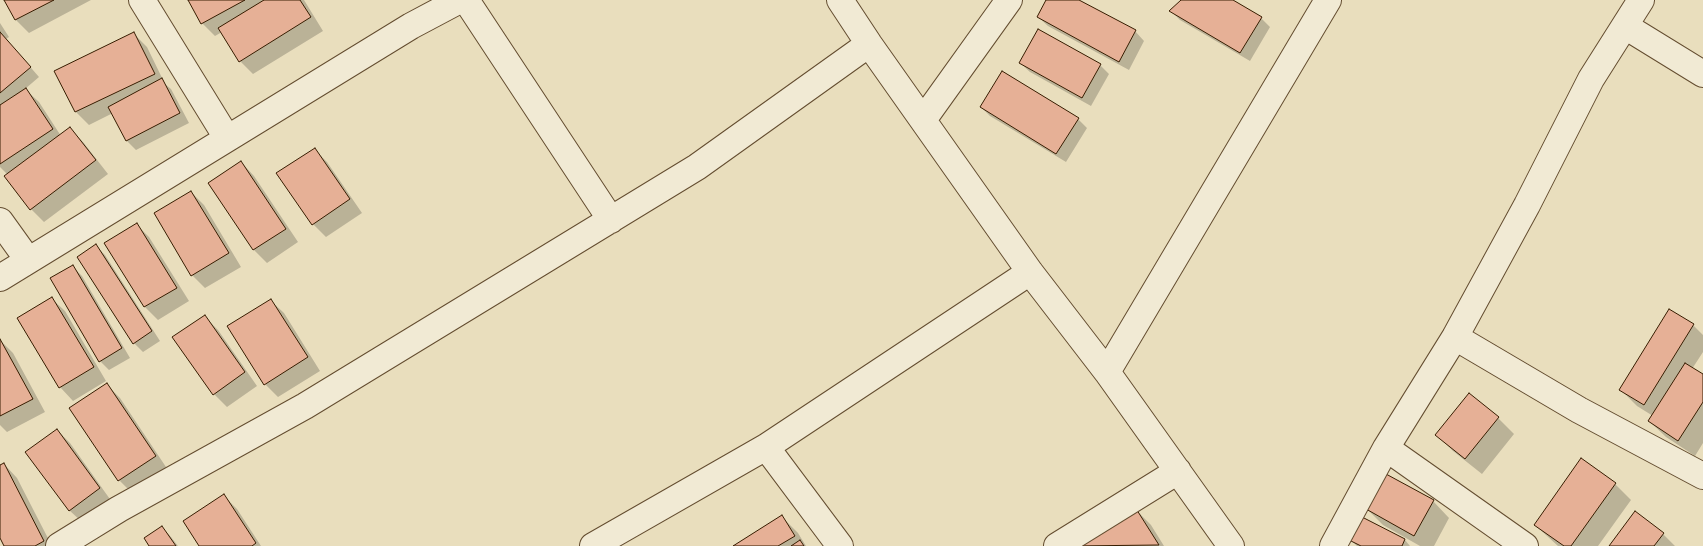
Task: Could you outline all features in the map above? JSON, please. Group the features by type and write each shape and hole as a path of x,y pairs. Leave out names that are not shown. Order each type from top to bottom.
{"street":[{"path":"142,0 227,138"},
{"path":"0,278 411,26 460,0"},
{"path":"466,0 610,220"},
{"path":"840,0 1030,272 1107,372 1231,546"},
{"path":"923,120 1009,0"},
{"path":"1107,372 1328,0"},
{"path":"1333,546 1386,448 1455,336 1527,205 1591,79 1641,0"},
{"path":"1625,26 1703,74"},
{"path":"60,546 119,509 305,406 698,167 869,44"},
{"path":"0,221 28,260"},
{"path":"593,546 766,447 1030,272"},
{"path":"1455,336 1578,410 1703,476"},
{"path":"766,447 840,546"},
{"path":"1386,448 1525,546"},
{"path":"1057,546 1178,471"}],"building":[{"path":"4,0 54,0 15,20"},
{"path":"188,0 245,0 201,24"},
{"path":"264,0 300,0 311,17 239,62 218,28"},
{"path":"1046,0 1079,0 1136,30 1119,62 1037,17"},
{"path":"1181,0 1233,0 1262,17 1240,53 1169,11"},
{"path":"1038,29 1101,64 1082,98 1019,63"},
{"path":"0,32 31,67 0,93"},
{"path":"134,32 155,74 75,112 54,71"},
{"path":"1002,71 1079,118 1056,154 980,107"},
{"path":"162,78 180,113 126,141 108,107"},
{"path":"26,88 53,129 0,164 0,105"},
{"path":"70,127 96,160 30,210 4,176"},
{"path":"315,148 350,199 312,225 276,173"},
{"path":"241,161 286,229 253,250 208,183"},
{"path":"191,191 229,253 191,276 154,213"},
{"path":"137,223 177,288 144,307 104,243"},
{"path":"96,244 152,331 133,344 77,257"},
{"path":"73,265 122,348 99,362 50,278"},
{"path":"52,297 94,367 59,388 17,318"},
{"path":"271,299 308,357 264,385 227,326"},
{"path":"1669,309 1694,324 1644,405 1619,390"},
{"path":"205,315 245,372 213,395 172,337"},
{"path":"0,339 33,399 0,416"},
{"path":"1685,363 1703,374 1703,402 1678,441 1648,421"},
{"path":"107,383 156,456 118,481 69,408"},
{"path":"1469,393 1499,417 1465,459 1435,435"},
{"path":"57,429 100,488 69,511 25,452"},
{"path":"1581,458 1616,483 1571,546 1564,546 1534,525"},
{"path":"4,463 44,541 35,546 4,546 0,538 0,465"},
{"path":"1386,474 1434,500 1414,536 1366,509"},
{"path":"224,494 256,543 252,546 199,546 183,521"},
{"path":"1135,507 1159,545 1073,546"},
{"path":"1635,511 1664,533 1654,546 1609,546"},
{"path":"782,515 795,536 778,546 733,546"},
{"path":"1362,517 1405,539 1402,546 1361,546 1349,540"},
{"path":"162,526 176,546 149,546 144,538"},
{"path":"800,540 804,546 791,546"}]}
